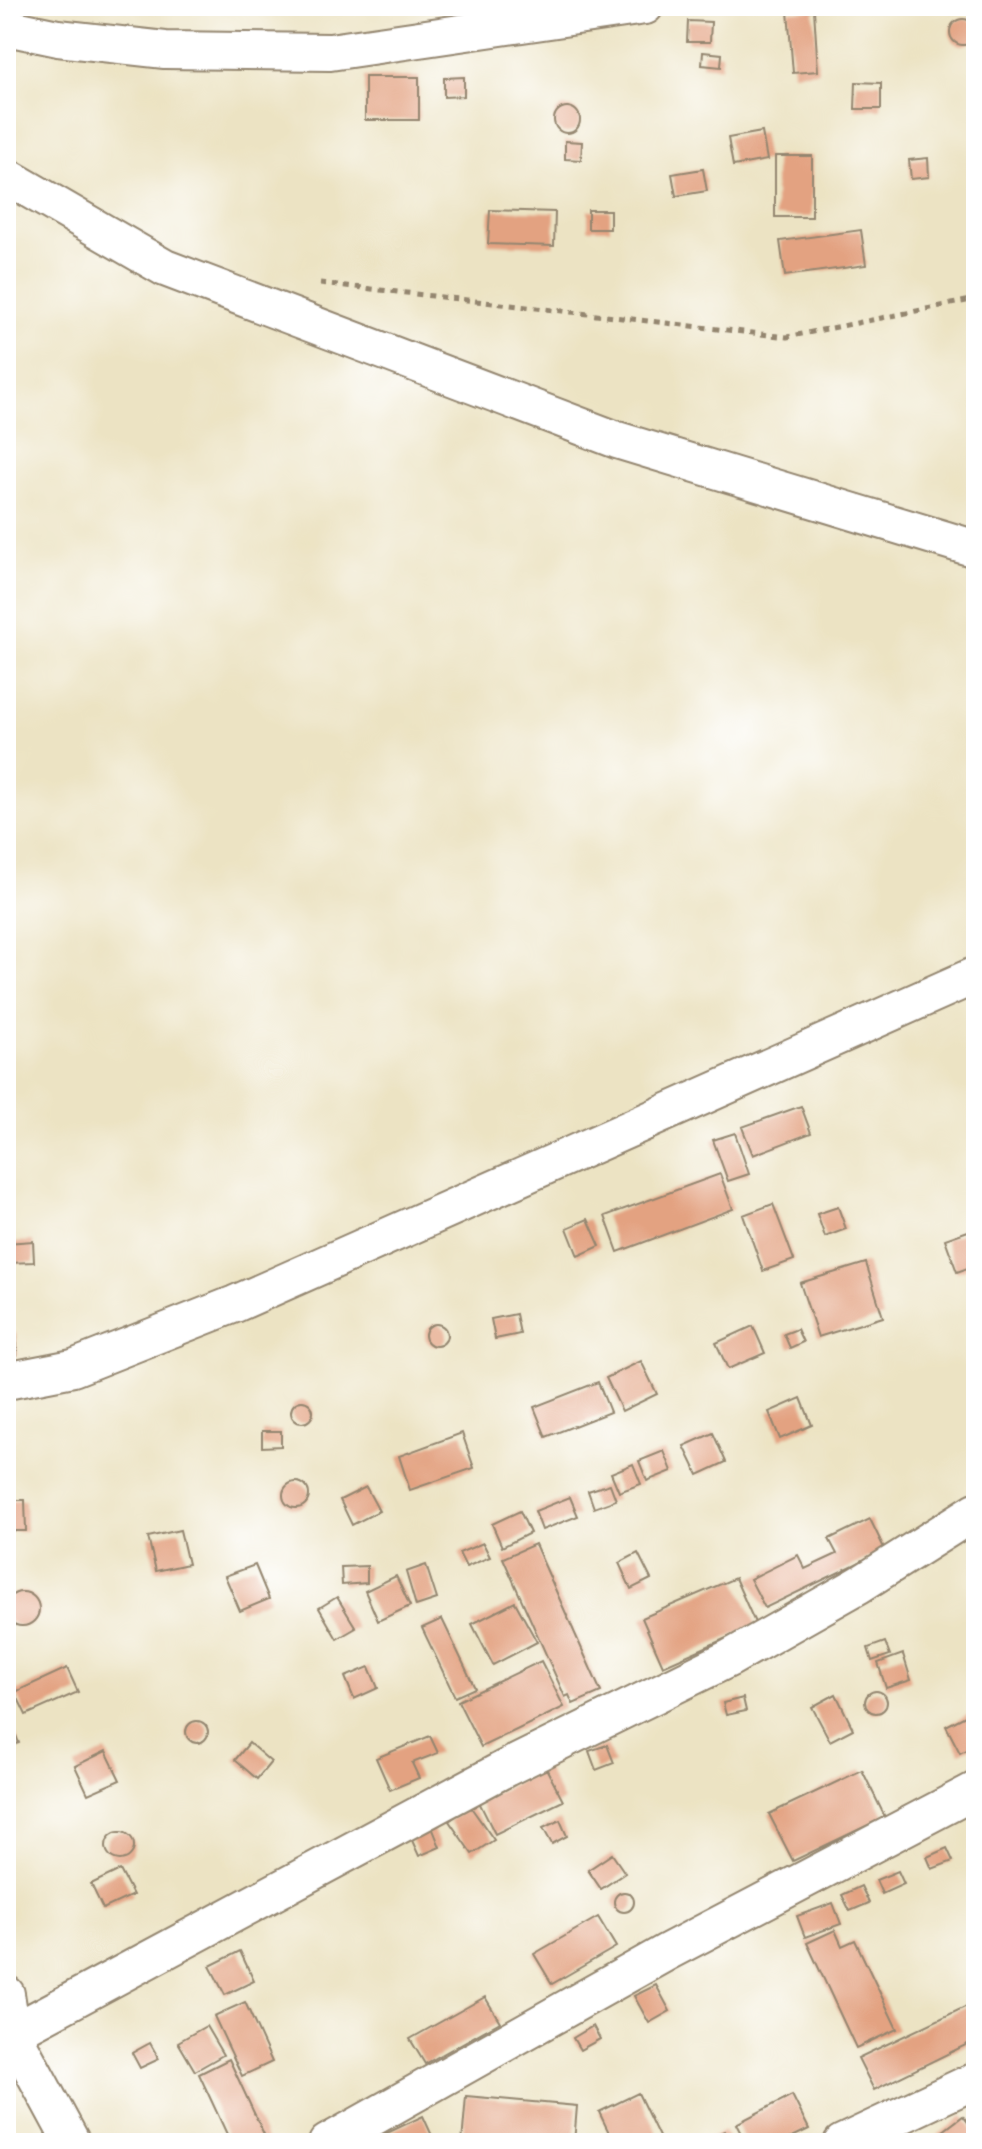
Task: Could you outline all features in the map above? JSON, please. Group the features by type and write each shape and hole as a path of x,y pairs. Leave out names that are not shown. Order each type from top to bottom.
{"street":[{"path":"6,27 58,38 165,50 330,52 645,6"},
{"path":"6,176 165,268 617,440 976,549"},
{"path":"6,1381 73,1368 235,1304 976,975"},
{"path":"9,2034 506,1768 730,1658 859,1585 976,1511"},
{"path":"327,2143 667,1952 976,1790"},
{"path":"6,1994 9,2034 72,2143"},
{"path":"842,2143 976,2080"}],"path":[{"path":"320,283 787,337 976,299"}],"building":[{"path":"814,10 818,71 793,73 788,11"},
{"path":"963,19 972,23 976,32 972,41 963,45 954,41 950,32 954,23"},
{"path":"688,21 711,22 710,42 687,42"},
{"path":"703,52 722,54 721,67 702,65"},
{"path":"365,77 419,77 419,120 365,120"},
{"path":"464,77 464,96 444,97 444,78"},
{"path":"856,82 881,83 881,109 855,109"},
{"path":"567,107 576,111 580,120 576,129 567,133 558,129 554,120 558,111"},
{"path":"762,132 767,160 733,166 728,138"},
{"path":"565,141 582,142 581,160 565,159"},
{"path":"775,156 812,156 812,217 775,217"},
{"path":"928,158 929,177 911,179 909,160"},
{"path":"703,169 707,191 676,196 672,174"},
{"path":"490,210 555,212 554,246 488,244"},
{"path":"588,210 610,210 610,229 588,229"},
{"path":"861,230 866,265 785,276 780,241"},
{"path":"801,1106 811,1133 753,1155 742,1127"},
{"path":"735,1133 749,1174 728,1181 713,1140"},
{"path":"720,1174 733,1209 618,1252 605,1216"},
{"path":"773,1204 794,1260 763,1271 743,1215"},
{"path":"838,1207 846,1229 825,1237 817,1214"},
{"path":"588,1219 600,1246 578,1256 567,1228"},
{"path":"974,1229 976,1265 957,1272 945,1239"},
{"path":"33,1241 34,1262 7,1263 6,1243"},
{"path":"866,1263 883,1317 818,1337 800,1283"},
{"path":"516,1314 520,1334 495,1339 491,1319"},
{"path":"436,1324 447,1335 436,1346 425,1335"},
{"path":"753,1326 765,1353 728,1369 716,1343"},
{"path":"797,1329 803,1342 790,1348 784,1334"},
{"path":"16,1333 17,1355 6,1355 6,1334"},
{"path":"641,1361 657,1394 622,1411 606,1378"},
{"path":"598,1382 610,1412 546,1437 534,1407"},
{"path":"801,1398 812,1425 780,1439 769,1412"},
{"path":"302,1401 310,1404 313,1412 310,1420 302,1423 294,1420 291,1412 294,1404"},
{"path":"262,1431 281,1431 281,1446 262,1447"},
{"path":"462,1433 474,1468 410,1490 399,1456"},
{"path":"713,1433 726,1462 698,1475 684,1446"},
{"path":"664,1451 672,1471 647,1481 639,1461"},
{"path":"633,1464 641,1484 619,1492 611,1473"},
{"path":"296,1482 305,1486 309,1495 305,1504 296,1508 287,1504 283,1495 287,1486"},
{"path":"610,1484 616,1500 594,1508 588,1491"},
{"path":"366,1487 379,1511 352,1525 340,1500"},
{"path":"570,1497 578,1516 542,1530 535,1511"},
{"path":"6,1500 25,1500 26,1531 6,1531"},
{"path":"520,1511 530,1533 502,1547 492,1524"},
{"path":"870,1519 885,1550 765,1608 750,1579 798,1555 805,1569 837,1554 829,1539"},
{"path":"180,1530 188,1564 156,1571 148,1537"},
{"path":"483,1543 490,1557 466,1567 459,1553"},
{"path":"535,1544 601,1692 573,1704 569,1695 565,1697 503,1558"},
{"path":"638,1553 651,1579 631,1589 619,1563"},
{"path":"255,1565 269,1599 240,1611 225,1576"},
{"path":"426,1565 437,1599 416,1606 406,1572"},
{"path":"367,1566 367,1583 342,1585 341,1567"},
{"path":"396,1576 410,1606 378,1621 365,1591"},
{"path":"735,1578 756,1625 663,1666 642,1618"},
{"path":"22,1592 34,1597 39,1609 34,1621 22,1626 10,1621 5,1609 10,1597"},
{"path":"337,1597 356,1628 337,1639 319,1608"},
{"path":"515,1602 537,1642 493,1665 472,1624"},
{"path":"442,1619 475,1688 455,1697 422,1628"},
{"path":"885,1642 890,1655 872,1661 868,1648"},
{"path":"903,1654 911,1680 886,1688 878,1663"},
{"path":"541,1661 564,1707 481,1747 458,1701"},
{"path":"369,1667 378,1688 354,1699 345,1677"},
{"path":"67,1668 78,1692 26,1715 15,1692"},
{"path":"876,1691 887,1702 876,1713 865,1702"},
{"path":"836,1694 853,1729 830,1741 812,1707"},
{"path":"743,1698 746,1711 726,1715 723,1703"},
{"path":"6,1711 19,1743 6,1748"},
{"path":"971,1713 976,1722 976,1745 960,1753 946,1726"},
{"path":"197,1721 205,1724 208,1732 205,1740 197,1743 189,1740 186,1732 189,1724"},
{"path":"430,1736 438,1753 412,1763 419,1778 390,1790 376,1758"},
{"path":"249,1743 271,1762 257,1779 235,1760"},
{"path":"607,1745 614,1763 596,1770 589,1751"},
{"path":"106,1751 120,1780 88,1794 75,1766"},
{"path":"546,1768 563,1801 495,1834 479,1802"},
{"path":"862,1770 885,1817 793,1861 769,1814"},
{"path":"470,1806 494,1840 472,1854 449,1821"},
{"path":"560,1820 567,1836 552,1844 543,1828"},
{"path":"432,1827 440,1847 419,1856 410,1836"},
{"path":"120,1832 130,1836 134,1846 130,1856 120,1860 110,1856 106,1846 110,1836"},
{"path":"947,1848 953,1861 932,1869 927,1857"},
{"path":"612,1854 625,1873 601,1889 588,1870"},
{"path":"120,1870 133,1895 103,1909 91,1884"},
{"path":"898,1871 904,1884 882,1894 876,1880"},
{"path":"861,1886 869,1903 850,1911 842,1895"},
{"path":"624,1892 631,1895 634,1902 631,1909 624,1912 617,1909 614,1902 617,1895"},
{"path":"833,1903 841,1924 805,1937 797,1916"},
{"path":"598,1917 616,1947 552,1984 534,1954"},
{"path":"835,1930 842,1946 855,1940 897,2029 856,2048 807,1943"},
{"path":"240,1951 254,1981 225,1995 210,1966"},
{"path":"656,1985 670,2011 649,2023 634,1996"},
{"path":"485,1997 500,2022 425,2064 410,2039"},
{"path":"245,2002 272,2062 242,2076 214,2016"},
{"path":"969,2005 976,2019 976,2040 874,2090 858,2058"},
{"path":"206,2026 223,2055 195,2071 178,2042"},
{"path":"593,2026 600,2039 580,2050 573,2038"},
{"path":"150,2043 159,2059 140,2068 132,2053"},
{"path":"229,2059 268,2143 231,2143 199,2074"},
{"path":"638,2093 662,2143 614,2143 599,2112"},
{"path":"792,2095 809,2129 780,2143 746,2143 736,2124"},
{"path":"466,2096 577,2106 574,2143 462,2143"},
{"path":"423,2116 434,2140 427,2143 366,2143"},
{"path":"963,2116 976,2133 976,2143 944,2143 938,2135"},
{"path":"724,2131 730,2143 699,2143"}]}
